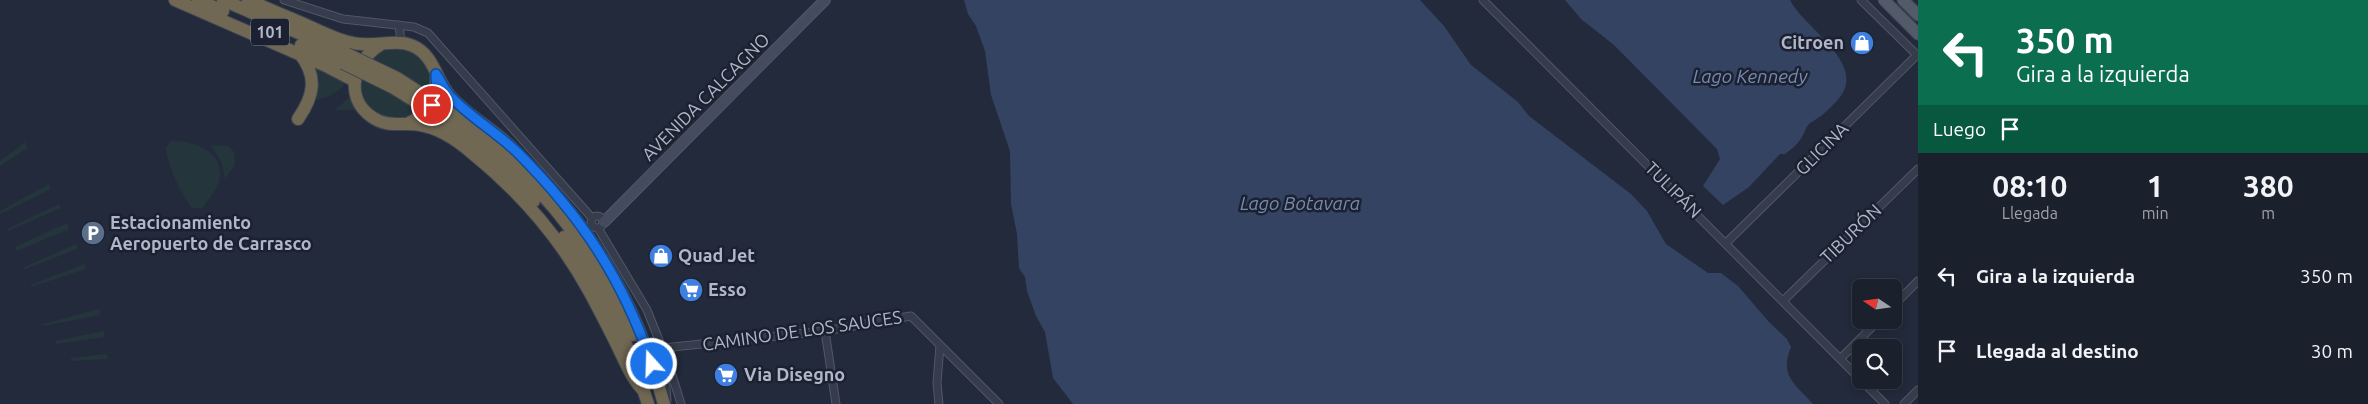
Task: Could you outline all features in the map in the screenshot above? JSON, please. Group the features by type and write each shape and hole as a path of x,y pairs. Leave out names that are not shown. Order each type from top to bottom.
{"highway":[{"path":"175,0 300,54 355,81"},
{"name":"101","path":"198,0 397,78 445,114 488,141 519,170 575,235 609,286 630,328 660,404"},
{"name":"101","path":"223,0 345,58"},
{"path":"248,0 339,39 363,45 401,42 413,46 423,53 432,62 436,74 450,96 508,143 531,166 591,238 631,308 665,404"},
{"path":"380,45 369,52 361,61 355,81 357,98 363,109 372,118 389,125 407,124 431,128 450,136 500,176 554,237 588,289 634,382 644,391"},
{"path":"298,119 305,109 312,79 312,72 300,54"},
{"path":"407,124 421,116 432,105 437,90 436,74"},
{"name":"101","path":"445,114 509,174 568,242 596,285 621,331 648,404"}],"main road":[{"path":"1884,0 1918,34"},
{"path":"1903,0 1918,15"}],"street":[{"path":"284,0 343,19 414,27 428,33 601,220 647,310 663,348 681,404"},
{"name":"AVENIDA CALCAGNO","path":"601,220 825,0"},
{"name":"TULIPÁN","path":"1483,0 1784,300 1852,371"},
{"path":"1861,0 1917,56"},
{"path":"399,26 401,42"},
{"name":"GLICINA","path":"1726,243 1917,56"},
{"name":"TIBURÓN","path":"1784,300 1918,169"},
{"path":"1902,297 1918,281"},
{"name":"CAMINO DE LOS SAUCES","path":"663,348 825,331 911,316 940,345"},
{"path":"1840,359 1870,329"},
{"path":"825,331 836,404"},
{"path":"939,404 937,383 940,345"},
{"path":"940,345 999,404"},
{"path":"663,348 665,404"},
{"name":"TULIPÁN","path":"1870,389 1885,404"},
{"path":"1904,404 1918,390"}],"shaded area":[{"path":"396,48 416,54 426,64 432,84 426,104 416,114 396,120 376,114 366,104 360,84 366,64 376,54"},
{"path":"314,64 338,75 345,83 339,90 325,98 316,100 318,81"},
{"path":"351,96 358,110 336,110 336,109"},
{"path":"173,141 200,146 214,156 218,163 220,171 218,185 202,208 192,208 175,180 166,148"},
{"path":"25,142 28,148 0,166 0,161"},
{"path":"211,145 228,146 234,152 235,165 225,179 222,163"},
{"path":"49,184 51,189 0,214 0,211"},
{"path":"59,204 61,208 8,231 7,229"},
{"path":"67,223 69,229 17,251 15,247"},
{"path":"76,244 78,249 25,269 24,267"},
{"path":"84,264 86,269 31,287 31,285"},
{"path":"99,309 100,315 44,326 43,324"},
{"path":"104,331 105,337 56,344 55,341"},
{"path":"107,354 108,359 71,361 71,358"}],"water":[{"name":"Lago Botavara","path":"964,0 1420,0 1444,26 1471,65 1518,102 1529,116 1631,194 1647,211 1666,244 1708,273 1721,273 1738,286 1769,322 1787,339 1791,347 1787,365 1788,373 1795,385 1813,404 1073,404 1053,378 1045,332 1036,316 1027,291 1025,277 1019,268 1017,234 1011,204 1010,151 991,95 985,51 976,26 968,14"},
{"name":"Lago Kennedy","path":"1565,0 1790,0 1838,56 1845,69 1846,81 1842,94 1829,109 1808,125 1795,146 1785,154 1780,154 1749,187 1723,205 1703,186 1720,159 1717,149 1614,45 1581,19"}],"place":[{"name":"Citroen","path":"1862,43"},
{"name":"Estacionamiento Aeropuerto de Carrasco","path":"93,233"},
{"name":"Quad Jet","path":"661,256"},
{"name":"Esso","path":"691,290"},
{"name":"Via Disegno","path":"726,375"}],"route":[{"path":"432,105 437,90 436,74 450,96 508,143 562,201 591,238 615,277 631,308 652,364"}]}
